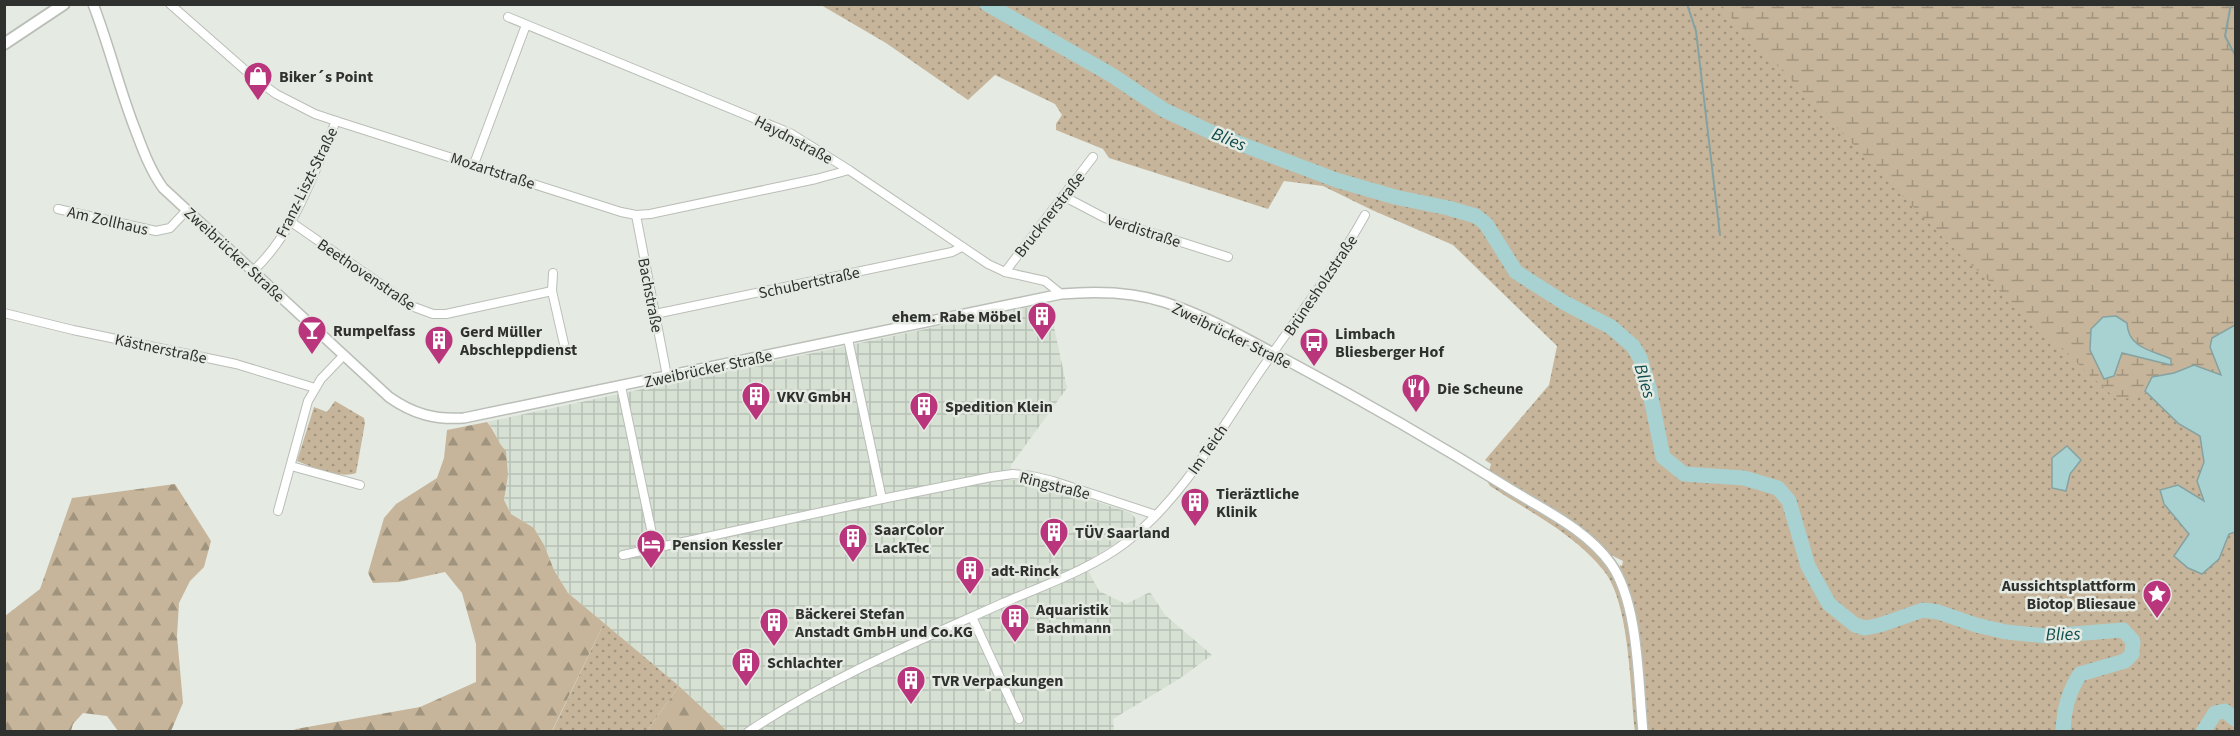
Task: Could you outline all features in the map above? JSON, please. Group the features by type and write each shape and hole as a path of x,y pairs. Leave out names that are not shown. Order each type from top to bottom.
{"main road":[{"path":"4,44 64,4"}],"street":[{"name":"Zweibrücker Straße","path":"93,4 119,87 149,166 163,188 400,404 423,415 465,418 1061,294 1107,292 1162,301 1214,323 1397,420 1490,476 1584,537 1603,554 1619,578 1629,604 1643,732"},
{"name":"Mozartstraße","path":"170,4 253,77 276,94 315,114 636,215 712,202 849,170"},
{"name":"Haydnstraße","path":"508,17 763,120 809,143 962,248 1005,272 1045,281 1061,294"},
{"path":"474,164 526,25"},
{"name":"Franz-Liszt-Straße","path":"254,271 291,222 336,121"},
{"name":"Brucknerstraße","path":"1005,272 1093,157"},
{"name":"Verdistraße","path":"1063,196 1105,218 1228,257"},
{"name":"Am Zollhaus","path":"58,209 156,231 170,228 187,210"},
{"name":"Bachstraße","path":"636,215 667,376"},
{"name":"Brünesholzstraße","path":"1273,353 1326,280 1365,215"},
{"name":"Beethovenstraße","path":"291,222 414,307 433,314 460,311 552,291"},
{"name":"Schubertstraße","path":"655,314 952,252 962,248"},
{"path":"553,273 552,291 564,345"},
{"name":"Kästnerstraße","path":"4,313 43,324 236,364 315,388"},
{"path":"848,339 882,499"},
{"name":"Im Teich","path":"748,732 829,685 1104,557 1124,544 1156,515 1191,471 1273,353"},
{"path":"278,511 302,418 315,388 344,355"},
{"path":"621,386 655,548"},
{"path":"291,466 360,485"},
{"name":"Ringstraße","path":"623,555 882,499 1013,474 1053,482 1156,515"},
{"path":"972,617 1019,719"}],"shaded area":[{"path":"1049,303 1067,388 1011,465 1010,480 1031,480 1131,513 1136,519 1135,527 1116,543 1084,563 1099,591 1126,604 1150,592 1165,615 1212,655 1179,679 1113,719 1114,731 727,731 679,686 568,593 534,528 511,514 504,500 508,475 494,430 487,422"}],"green space":[{"path":"821,5 2235,5 2235,731 1646,731 1632,601 1619,569 1623,561 1609,554 1576,527 1489,471 1491,464 1485,460 1549,385 1557,346 1453,245 1323,186 1284,181 1268,209 1109,158 1103,149 1056,130 1056,124 1062,115 1055,104 995,75 968,100 886,43"},
{"path":"1719,5 2235,5 2235,373 2226,370 2118,401 1948,243"},
{"path":"335,401 364,418 356,473 334,473 297,461 314,407 327,412"},
{"path":"487,422 506,451 508,475 504,500 511,514 534,528 568,593 604,623 552,731 292,731 420,707 476,682 476,644 462,593 445,572 399,582 373,583 368,573 384,518 396,504 437,478 444,458 447,430"},
{"path":"1486,479 1568,529 1584,541 1608,567 1624,602 1628,623 1639,731 1635,731 1624,625 1613,586 1604,571 1565,534 1490,486"},
{"path":"175,484 211,541 204,567 190,581 179,603 177,636 183,703 171,731 118,731 107,716 83,713 73,724 71,731 5,731 5,616 40,589 72,498"},
{"path":"604,623 679,686 647,731 552,732"},
{"path":"679,686 727,731 647,731"}],"water":[{"path":"2116,316 2127,323 2131,338 2136,343 2171,359 2171,365 2122,353 2114,376 2104,379 2090,350 2091,329 2103,317"},
{"path":"2235,325 2235,532 2229,534 2219,559 2202,574 2188,568 2174,556 2189,534 2164,504 2160,490 2178,485 2204,501 2197,481 2204,462 2200,436 2179,424 2145,391 2152,377 2174,373 2194,365 2221,375 2210,347 2212,338"},
{"path":"2067,446 2081,460 2070,474 2066,491 2052,488 2052,458"}],"waterway":[{"name":"Blies","path":"987,4 1110,74 1164,110 1217,135 1336,180 1476,216 1486,224 1516,272 1563,302 1611,327 1633,346 1640,358 1649,388 1663,457 1684,474 1744,478 1778,488 1789,501 1808,566 1829,604 1855,625 1865,628 1880,625 1923,610 1938,612 2006,632 2048,636 2123,630 2133,641 2132,654 2125,661 2080,674 2067,702 2063,732"},
{"path":"1687,4 1696,31 1720,235"},
{"path":"2231,4 2225,36 2236,57"},
{"name":"Blies","path":"2203,732 2215,713 2225,711 2236,720"}],"place":[{"name":"Biker´s Point","path":"258,102"},
{"name":"ehem. Rabe Möbel","path":"1042,342"},
{"name":"Rumpelfass","path":"312,356"},
{"name":"Gerd Müller Abschleppdienst","path":"439,366"},
{"name":"Limbach Bliesberger Hof","path":"1314,368"},
{"name":"Die Scheune","path":"1416,414"},
{"name":"VKV GmbH","path":"756,422"},
{"name":"Spedition Klein","path":"924,432"},
{"name":"Tieräztliche Klinik","path":"1195,528"},
{"name":"TÜV Saarland","path":"1054,558"},
{"name":"SaarColor LackTec","path":"853,564"},
{"name":"Pension Kessler","path":"651,570"},
{"name":"adt-Rinck","path":"970,596"},
{"name":"Aussichtsplattform Biotop Bliesaue","path":"2157,620"},
{"name":"Aquaristik Bachmann","path":"1015,644"},
{"name":"Bäckerei Stefan Anstadt GmbH und Co.KG","path":"774,648"},
{"name":"Schlachter","path":"746,688"},
{"name":"TVR Verpackungen","path":"911,706"}]}
